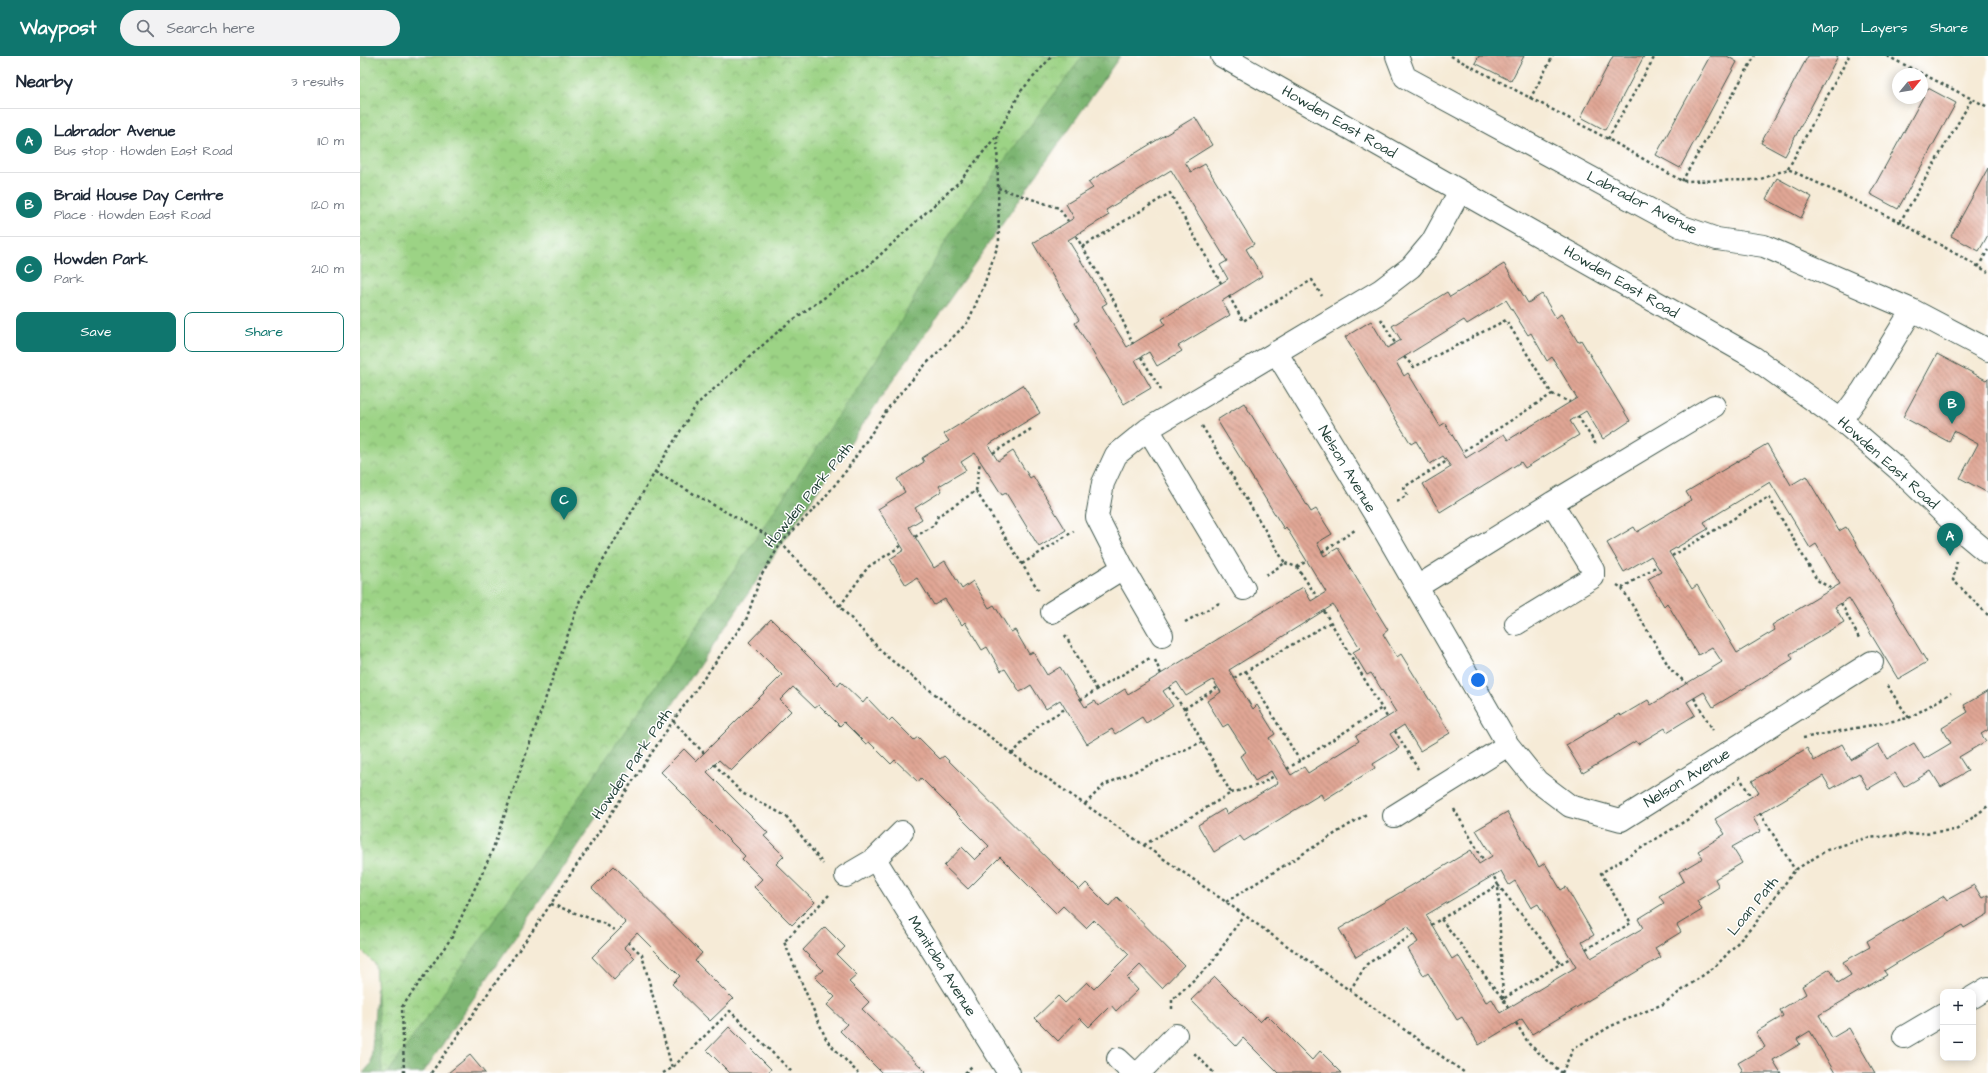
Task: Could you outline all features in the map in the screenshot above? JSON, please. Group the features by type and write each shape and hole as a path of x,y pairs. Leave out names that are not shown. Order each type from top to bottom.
{"street":[{"name":"Howden East Road","path":"1222,56 1753,357 1841,420 1898,469 1964,533 1988,553"},
{"name":"Labrador Avenue","path":"1397,56 1405,77 1680,226 1717,239 1764,246 1912,310 1988,350"},
{"path":"1162,635 1123,568 1097,517 1103,483 1116,455 1148,429 1381,290 1411,267 1432,242 1460,191"},
{"path":"1841,420 1863,390 1912,310"},
{"name":"Nelson Avenue","path":"1276,352 1417,587 1508,744 1537,781 1570,806 1620,820 1872,662"},
{"path":"1417,587 1552,503 1714,406"},
{"path":"1148,429 1244,589"},
{"path":"1516,624 1593,577 1593,570 1552,503"},
{"path":"1052,612 1123,568"},
{"path":"1394,816 1508,744"},
{"path":"842,880 875,859 902,832"},
{"name":"Manitoba Avenue","path":"875,859 1009,1073"},
{"path":"1976,995 1988,988"},
{"path":"1904,1037 1940,1016"},
{"path":"1139,1073 1176,1035"}],"path":[{"path":"404,1073 402,1007 452,937 491,854 580,600 655,472 698,404 783,327 866,268 960,181 997,135 1021,92 1052,56"},
{"path":"1451,56 1608,139 1682,181 1758,180 1788,169 1849,56"},
{"path":"1530,99 1553,56"},
{"path":"1608,139 1655,56"},
{"path":"1682,181 1756,56"},
{"path":"1887,56 1988,107"},
{"path":"1900,222 1972,99"},
{"name":"Howden Park Path","path":"431,1073 550,904 673,721 746,620 761,576 781,543 820,502 846,471 891,404 968,322 984,285 999,242 997,135"},
{"path":"1788,169 1900,222 1988,272"},
{"path":"998,188 1058,208 1068,221"},
{"path":"1082,247 1170,193 1221,283"},
{"path":"1076,236 1114,300 1133,344"},
{"path":"1978,267 1988,250"},
{"path":"1229,296 1243,321 1312,280 1334,318"},
{"path":"1404,357 1414,367 1506,320 1552,394 1570,402"},
{"path":"1141,357 1175,412"},
{"path":"1462,452 1552,394"},
{"path":"1578,416 1610,468"},
{"path":"993,453 1031,429"},
{"path":"980,461 976,491 1052,612 1097,690"},
{"path":"655,472 781,543 886,656 1012,754 1244,914 1465,1073"},
{"path":"915,537 934,525 938,516 976,491"},
{"path":"1672,556 1769,497 1817,580 1832,589"},
{"path":"1022,564 1097,517"},
{"path":"1964,533 1953,580 1988,615"},
{"path":"840,606 868,567 901,546"},
{"path":"1298,567 1307,561"},
{"path":"1285,563 1298,567 1317,597"},
{"path":"1622,588 1657,566"},
{"path":"1593,570 1622,588 1671,670 1686,683"},
{"path":"1840,603 1872,662 1909,718"},
{"path":"1324,611 1387,717"},
{"path":"1234,678 1331,622"},
{"path":"1153,656 1161,674"},
{"path":"1246,671 1300,761"},
{"path":"1169,687 1184,709 1231,793"},
{"path":"1184,709 1218,687"},
{"path":"1797,742 1804,738 1909,718 1952,692"},
{"path":"1287,769 1382,708"},
{"path":"1012,754 1040,724 1065,709"},
{"path":"673,721 704,753"},
{"path":"1395,731 1437,789 1484,861"},
{"path":"1085,804 1104,785 1202,742"},
{"path":"714,764 742,793 786,816 842,880 784,942 827,1041 858,1073"},
{"path":"1586,950 1631,923 1601,872 1690,818 1747,774"},
{"path":"1144,845 1231,793 1259,785 1274,776"},
{"path":"1226,902 1381,805 1394,816"},
{"name":"Loan Path","path":"1562,1073 1573,1048 1611,1026 1663,1004 1716,966 1754,925 1795,870 1827,850 1866,838 1956,830 1988,806"},
{"path":"1760,813 1795,870"},
{"path":"1493,875 1498,885 1561,964"},
{"path":"1431,925 1498,885"},
{"path":"1498,885 1503,999"},
{"path":"550,904 605,924 617,932"},
{"path":"1214,1073 1171,1029 1172,1000 1211,964 1244,914"},
{"path":"1441,919 1503,999 1508,1008"},
{"path":"1350,990 1367,964 1414,934"},
{"path":"628,942 642,956 672,1068"},
{"path":"1503,999 1570,958"},
{"path":"663,1073 672,1068 730,1011 792,1073"},
{"path":"1516,1022 1529,1044 1562,1073"}],"green space":[{"path":"360,56 1083,56 953,228 895,332 641,708 388,1073 382,1073 375,964 360,949"},
{"path":"856,56 1120,56 886,390 423,1073 363,1073 371,1064 378,967"}],"building":[{"path":"1479,56 1524,56 1511,81 1475,63"},
{"path":"1613,56 1644,56 1605,130 1581,117"},
{"path":"1710,56 1727,56 1737,62 1680,168 1656,155"},
{"path":"1808,56 1838,56 1785,156 1761,143"},
{"path":"1928,88 1956,103 1898,209 1870,194 1919,104 1928,104"},
{"path":"1195,117 1212,145 1185,162 1191,172 1205,164 1254,244 1246,249 1262,276 1222,301 1230,315 1178,346 1182,351 1157,366 1149,352 1135,360 1151,388 1124,404 1075,323 1079,320 1033,243 1074,218 1066,204 1093,188 1088,182","holes":["1171,170 1227,261 1220,265 1228,279 1162,319 1165,324 1127,347 1102,306 1107,303 1068,240 1109,215 1106,210"]},
{"path":"1988,168 1988,235 1979,251 1951,236"},
{"path":"1777,178 1812,197 1801,218 1766,199"},
{"path":"1504,264 1528,303 1542,294 1556,318 1561,314 1578,342 1581,340 1630,421 1603,439 1586,411 1570,421 1579,435 1525,468 1521,462 1440,512 1423,484 1451,467 1443,456 1430,464 1416,441 1411,444 1345,337 1371,321 1387,348 1401,340 1392,326 1447,292 1450,297","holes":["1506,300 1528,335 1531,333 1547,361 1552,357 1577,398 1508,440 1504,434 1466,458 1445,423 1440,426 1408,373 1404,376 1396,362 1464,320 1467,324"]},
{"path":"1937,354 1986,380 1988,378 1988,493 1960,478 1978,444 1954,431 1949,442 1903,417"},
{"path":"1023,385 1040,413 988,445 998,461 1013,451 1030,478 1033,476 1066,530 1039,547 1006,493 1002,495 975,453 961,462 966,470 939,486 942,491 915,508 922,519 909,527 934,568 945,561 962,589 973,581 989,608 994,605 1011,632 1015,630 1029,654 1033,652 1047,675 1060,667 1085,707 1095,701 1098,706 1125,689 1128,694 1303,587 1311,601 1326,592 1286,527 1284,529 1217,420 1244,403 1311,512 1316,509 1332,534 1317,543 1324,556 1338,548 1388,630 1383,634 1397,657 1401,654 1450,733 1420,751 1404,725 1390,734 1399,748 1373,764 1375,768 1324,800 1321,794 1244,841 1240,836 1214,852 1198,825 1224,809 1227,814 1278,783 1271,771 1255,781 1240,756 1246,752 1228,724 1223,727 1207,701 1221,692 1213,680 1186,696 1177,682 1163,691 1173,706 1146,723 1142,717 1115,734 1112,729 1087,744 1060,700 1046,709 1031,685 1020,692 1005,669 1001,671 987,647 982,650 965,622 962,625 945,599 934,605 917,578 906,585 890,559 904,550 878,509 905,492 897,479 924,462 922,458 949,441 944,434","holes":["1333,605 1360,648 1353,652 1367,675 1371,673 1396,712 1356,736 1359,741 1308,773 1304,767 1291,775 1269,738 1275,734 1257,705 1253,709 1229,670"]},
{"path":"1767,444 1791,485 1806,476 1839,531 1846,527 1927,662 1898,679 1849,598 1835,607 1844,622 1790,654 1793,659 1713,707 1704,692 1687,702 1695,715 1667,732 1665,728 1638,744 1636,741 1583,773 1566,745 1619,714 1621,716 1648,700 1651,705 1722,662 1712,647 1698,655 1667,603 1664,606 1648,579 1661,572 1651,556 1624,572 1607,543 1634,527 1637,532 1691,500 1686,492","holes":["1770,482 1810,548 1816,544 1840,584 1772,625 1775,630 1737,653 1697,585 1692,589 1669,552 1708,529 1704,522"]},
{"path":"771,619 838,686 841,682 863,703 867,698 889,721 892,718 914,740 918,737 940,759 944,756 1079,890 1086,883 1109,906 1117,897 1184,965 1162,988 1140,965 1127,978 1138,990 1116,1011 1111,1005 1089,1027 1080,1018 1058,1041 1035,1018 1058,996 1065,1003 1087,982 1094,989 1129,954 1094,920 1086,928 1063,906 1056,913 1000,857 968,889 944,866 962,847 975,860 989,846 921,778 918,782 895,760 891,764 869,742 866,744 844,722 840,726 819,705 815,708 793,687 780,700 791,711 731,771 719,760 707,772 768,833 764,836 784,856 776,864 815,902 792,925 754,887 762,879 742,859 745,856 661,772 684,749 696,761 782,675 749,642"},
{"path":"1988,691 1988,730 1981,734 1986,741 1959,757 1968,771 1941,787 1931,771 1904,787 1895,773 1868,789 1859,773 1831,789 1823,776 1753,818 1761,831 1732,847 1742,863 1715,879 1719,887 1697,901 1702,910 1677,925 1681,932 1655,948 1661,957 1532,1034 1522,1019 1479,1045 1462,1017 1457,1020 1428,973 1424,976 1408,949 1418,942 1408,926 1356,957 1339,929 1471,850 1479,864 1492,856 1476,830 1507,812 1539,867 1545,863 1561,890 1566,887 1594,935 1582,942 1591,958 1643,928 1638,919 1664,903 1659,896 1684,881 1679,872 1703,858 1698,851 1725,834 1715,819 1759,792 1752,781 1807,748 1814,761 1842,744 1851,760 1878,744 1887,759 1914,743 1924,759 1951,743 1942,728 1968,712 1964,705","holes":["1501,871 1509,885 1515,881 1531,908 1538,904 1576,967 1500,1013 1492,999 1486,1002 1458,955 1452,959 1426,915"]},
{"path":"614,866 702,953 695,961 733,999 710,1021 672,984 680,976 637,933 624,947 635,958 614,980 592,957 626,923 592,888"},
{"path":"1974,885 1982,898 1988,895 1988,914 1964,928 1962,925 1910,955 1884,971 1887,975 1819,1015 1832,1038 1849,1028 1875,1073 1835,1073 1810,1031 1797,1039 1800,1044 1773,1060 1781,1073 1740,1073 1743,1071 1738,1063 1765,1047 1756,1032 1783,1016 1780,1010 1806,994 1802,986 1830,969 1838,983 1851,975 1843,962 1870,947 1867,941 1944,896 1947,900"},
{"path":"825,927 845,947 837,955 857,975 849,982 869,1002 862,1009 927,1073 882,1073 840,1031 847,1024 827,1005 835,997 815,977 823,970 803,950"},
{"path":"1215,977 1260,1022 1267,1015 1312,1060 1320,1051 1342,1073 1278,1073 1243,1038 1236,1046 1191,1000"},
{"path":"729,1027 771,1069 768,1073 730,1073 707,1050"},
{"path":"470,1055 485,1073 448,1073"}],"place":[{"name":"Braid House Day Centre","path":"1952,424"},
{"name":"Howden Park","path":"564,520"},
{"name":"Labrador Avenue","path":"1950,556"}]}
